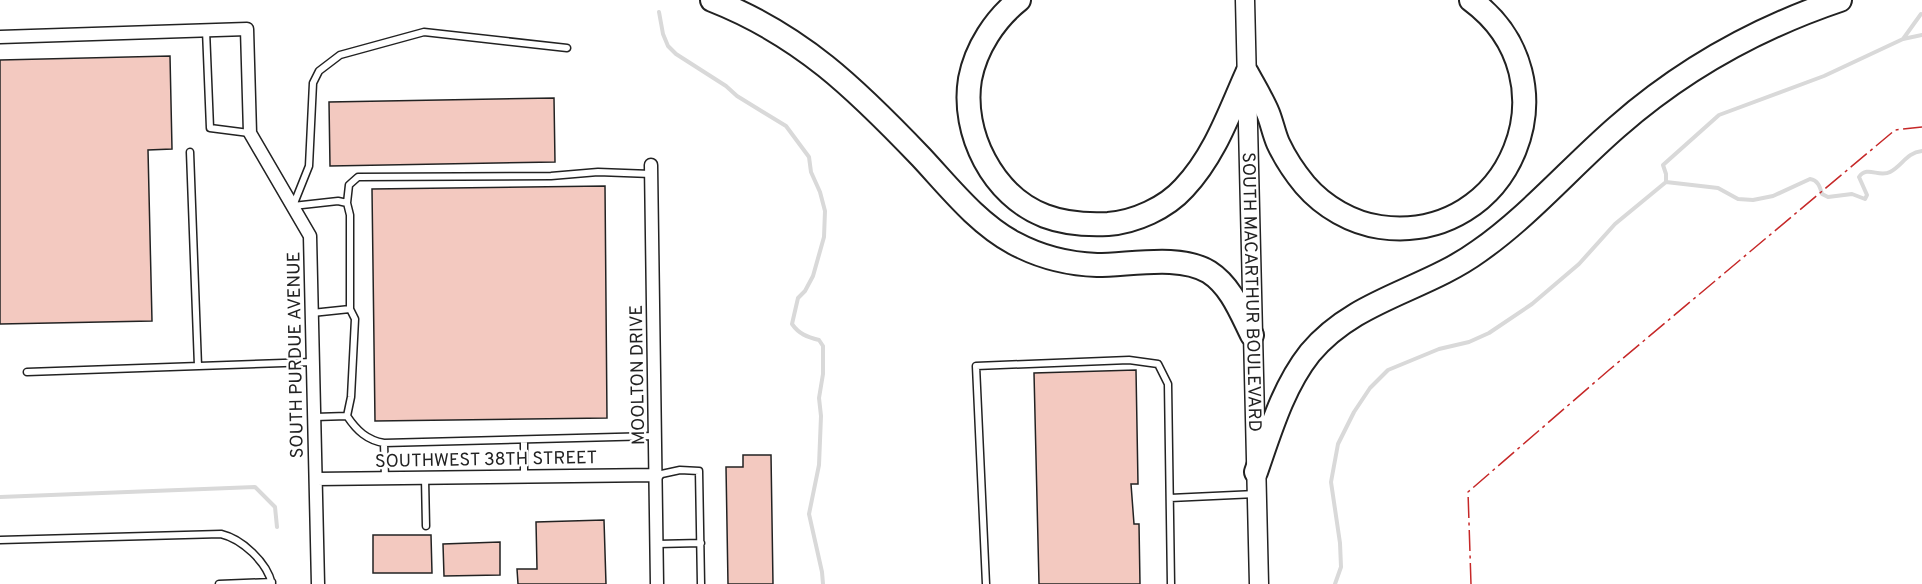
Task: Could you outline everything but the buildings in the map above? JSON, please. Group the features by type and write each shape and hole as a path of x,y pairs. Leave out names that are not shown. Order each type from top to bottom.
{"highway":[{"path":"712,0 767,26 824,63 863,98 993,230 1013,243 1035,254 1059,261 1083,264 1177,262 1195,266 1209,272 1222,283 1236,302 1252,335"},
{"path":"1019,0 999,19 977,55 970,80 971,119 980,151 992,173 1007,191 1024,205 1044,216 1071,223 1118,223 1139,217 1161,206 1183,190 1217,142 1246,73"},
{"path":"1246,73 1268,114 1278,143 1291,167 1306,187 1325,204 1366,225 1413,228 1436,223 1459,213 1478,201 1494,185 1508,167 1519,143 1524,123 1523,79 1516,56 1495,21 1471,0"},
{"path":"1256,483 1275,419 1294,377 1311,353 1329,334 1354,314 1452,269 1481,250 1618,126 1704,61 1750,36 1801,13 1840,0"}],"main road":[{"name":"SOUTH MACARTHUR BOULEVARD","path":"1245,0 1259,584"}],"street":[{"name":"SOUTH PURDUE AVENUE","path":"0,37 247,29 250,133 310,236 318,584"},
{"name":"MOOLTON DRIVE","path":"651,169 657,584"},
{"name":"SOUTHWEST 38TH STREET","path":"316,480 657,475"}],"lane":[{"path":"206,30 210,128 250,133"},
{"path":"347,203 338,201 293,207 309,166 313,83 319,71 340,55 424,33 567,48"},
{"path":"190,152 198,366"},
{"path":"651,169 551,176 358,177 349,185 347,203 350,215 350,309 355,319 351,398 347,416 354,427 371,441 384,443 656,436"},
{"path":"312,313 350,309"},
{"path":"986,584 976,366 1129,360 1158,364 1168,384 1171,584"},
{"path":"27,372 313,362"},
{"path":"315,417 347,416"},
{"path":"524,440 525,477"},
{"path":"384,443 385,478"},
{"path":"657,475 680,470 699,471 701,584"},
{"path":"425,478 426,526"},
{"path":"1170,498 1256,483"},
{"path":"0,540 220,534 233,537 266,567 272,583 219,584"},
{"path":"657,544 701,543"}],"waterway":[{"path":"659,12 663,34 668,46 676,54 786,126 809,157 811,172 820,192 825,211 824,237 813,276 805,291 798,298 792,324 804,335 819,340 823,346 823,374 819,398 821,416 819,465 809,514 823,584"},
{"path":"1335,584 1341,567 1340,543 1331,482 1338,444 1354,412 1370,388 1388,370 1439,349 1469,342 1489,333 1532,304 1579,264 1615,224 1666,182 1663,165 1719,115 1824,76 1903,39 1921,14"},
{"path":"1903,39 1922,35"},
{"path":"1666,182 1718,188 1738,199 1753,200 1773,196 1810,179 1817,182 1822,194 1828,197 1852,194 1865,199 1867,195 1859,177 1862,174 1890,172 1912,154 1922,151"},
{"path":"0,497 255,487 275,507 277,527"}],"power":[{"path":"1471,584 1468,492 1609,370 1895,130 1922,127"}]}
